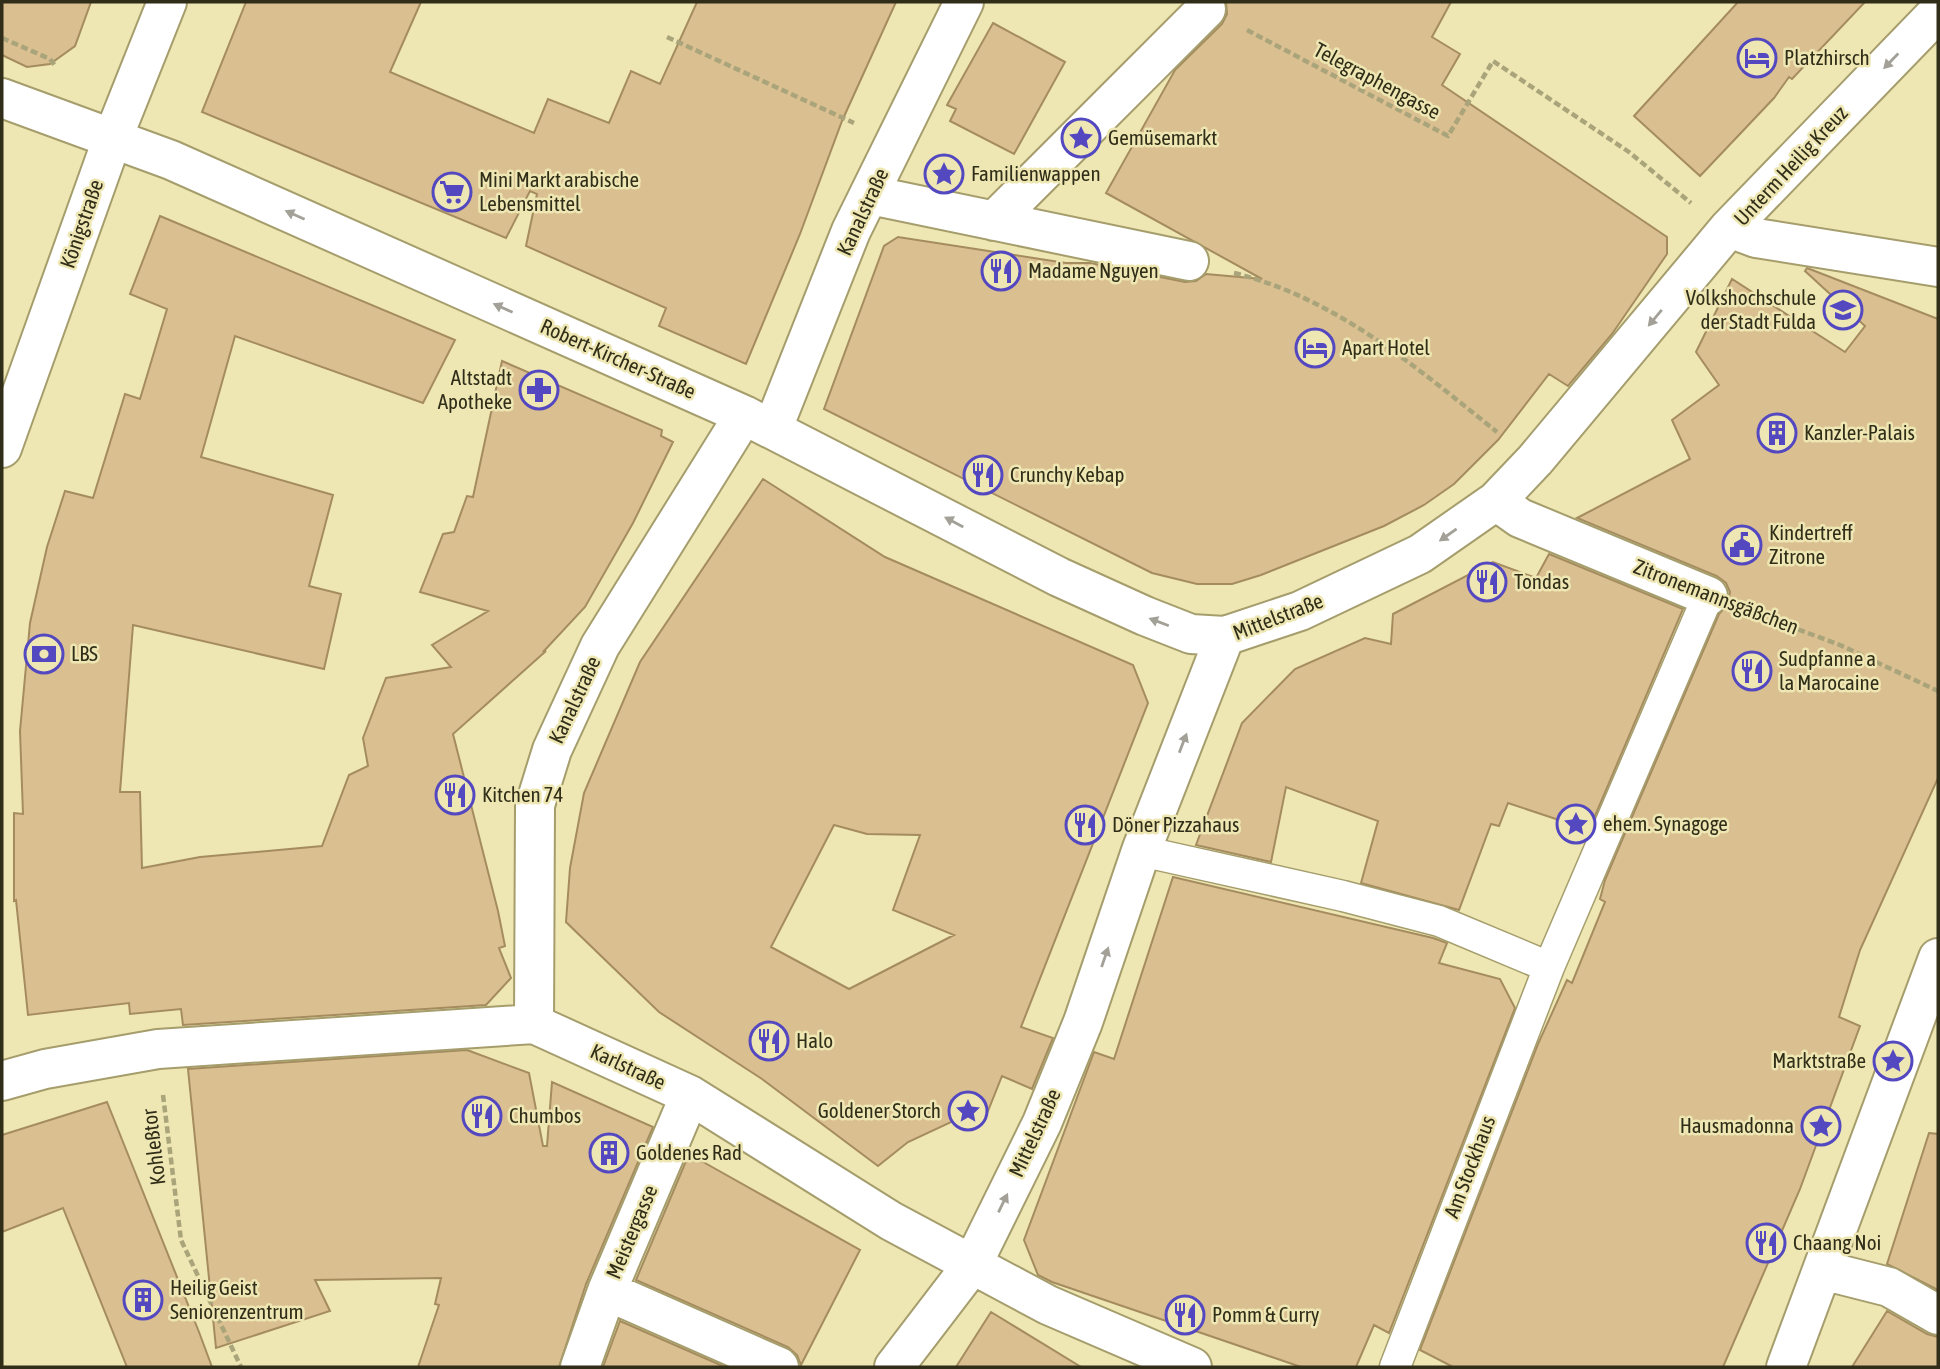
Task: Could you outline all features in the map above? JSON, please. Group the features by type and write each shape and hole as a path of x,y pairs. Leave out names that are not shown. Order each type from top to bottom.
{"street":[{"name":"Königstraße","path":"2,448 112,140 167,2"},
{"name":"Kanalstraße","path":"534,1024 535,805 552,750 600,646 759,421 964,2"},
{"path":"994,221 1192,5"},
{"name":"Unterm Heilig Kreuz","path":"1938,12 1729,228 1756,238 1938,267"},
{"name":"Robert-Kircher-Straße","path":"2,97 171,160 759,421 1083,588 1191,634 1225,636"},
{"path":"870,195 1189,261"},
{"name":"Mittelstraße","path":"894,1367 972,1265 1047,1111 1083,1022 1141,851 1225,636 1300,611 1420,554 1496,501 1535,460 1729,228"},
{"name":"Zitronemannsgäßchen","path":"1496,501 1520,518 1708,596"},
{"path":"1786,1367 1938,958"},
{"name":"Karlstraße","path":"2,1081 45,1069 158,1049 534,1024 690,1095 891,1221 1048,1305 1192,1367"},
{"name":"Meistergasse","path":"580,1367 607,1291 690,1095"},
{"path":"1822,1270 1889,1287 1938,1315"},
{"name":"Meistergasse","path":"607,1291 779,1367"}],"lane":[{"name":"Am Stockhaus","path":"1395,1367 1549,967 1708,596"},
{"path":"1141,851 1343,896 1439,921 1549,967"}],"path":[{"name":"Telegraphengasse","path":"1192,5 1448,136 1493,61 1629,152 1693,205"},
{"path":"667,37 855,123"},
{"path":"2,38 50,59"},
{"path":"1189,261 1254,278 1346,319 1406,359 1507,439"},
{"name":"Zitronemannsgäßchen","path":"1708,596 1840,645 1938,691"},
{"name":"Kohleßtor","path":"158,1049 181,1240 241,1367"}],"building":[{"path":"2,2 91,2 75,46 50,64 27,67 2,55"},
{"path":"246,2 421,2 390,72 534,133 548,99 609,123 631,71 660,84 697,2 896,2 842,121 800,234 746,364 659,326 666,308 526,246 537,194 530,191 506,238 202,112"},
{"path":"1226,2 1451,2 1432,37 1460,54 1442,85 1667,237 1667,254 1612,334 1568,386 1549,374 1498,440 1454,484 1424,505 1384,526 1261,575 1232,584 1197,584 1152,573 824,409 884,246 898,237 1066,263 1090,263 1185,282 1196,281 1206,274 1262,279 1106,193 1175,70 1222,24 1227,14"},
{"path":"1738,2 1865,2 1792,79 1789,77 1774,98 1700,176 1634,116"},
{"path":"993,23 1065,62 1014,154 950,121 956,109 947,105"},
{"path":"160,216 455,340 423,403 235,336 201,457 333,495 309,586 341,594 324,669 133,625 120,792 140,792 142,868 200,857 322,846 349,775 368,766 363,738 386,678 451,667 432,645 488,611 420,592 443,534 454,532 467,496 473,497 502,361 662,430 661,436 673,442 633,523 585,607 543,652 546,651 453,734 498,911 505,946 499,948 511,978 486,1005 183,1025 181,1009 130,1014 129,1003 28,1015 16,900 14,901 14,813 23,814 20,731 30,623 47,547 65,491 93,498 125,394 140,399 167,309 130,294"},
{"path":"1807,268 1938,319 1938,778 1860,950 1839,1017 1860,1026 1800,1189 1723,1367 1453,1367 1420,1350 1538,1044 1567,980 1572,983 1605,902 1600,899 1605,880 1719,614 1728,604 1730,592 1726,583 1717,576 1577,518 1690,459 1672,420 1719,385 1696,352 1732,279 1845,352 1865,326 1805,271"},
{"path":"763,479 885,557 1133,665 1148,703 1021,1027 1053,1038 1032,1089 1002,1076 984,1121 966,1115 908,1142 878,1166 762,1079 659,1012 566,922 570,868 584,793 640,662","holes":["834,825 867,834 920,835 893,910 954,935 849,989 771,947"]},
{"path":"1549,554 1683,609 1589,830 1508,803 1499,826 1491,824 1459,910 1361,883 1378,821 1286,787 1271,862 1196,845 1242,723 1295,669 1365,638 1391,644 1393,614 1493,562 1536,578"},
{"path":"1173,877 1447,943 1439,963 1500,979 1515,1008 1389,1333 1374,1325 1356,1367 1301,1367 1052,1282 1038,1275 1024,1240 1094,1052 1114,1059"},
{"path":"467,1050 529,1073 543,1146 547,1146 552,1082 653,1127 586,1284 559,1367 418,1367 439,1305 435,1304 441,1278 315,1280 330,1311 216,1348 188,1069"},
{"name":"Heilig Geist Seniorenzentrum","path":"107,1102 212,1367 127,1367 63,1208 2,1232 2,1135"},
{"path":"1929,1133 1938,1134 1938,1290 1887,1264"},
{"path":"689,1154 860,1250 801,1365 797,1355 788,1347 636,1280"},
{"path":"1887,1311 1927,1334 1938,1337 1938,1367 1852,1367"},
{"path":"991,1312 1081,1367 956,1367"},
{"path":"620,1321 725,1367 603,1367"}],"place":[{"name":"Platzhirsch","path":"1757,58"},
{"name":"Gemüsemarkt","path":"1081,138"},
{"name":"Familienwappen","path":"944,174"},
{"name":"Mini Markt arabische Lebensmittel","path":"452,192"},
{"name":"Madame Nguyen","path":"1001,271"},
{"name":"Volkshochschule der Stadt Fulda","path":"1843,310"},
{"name":"Apart Hotel","path":"1315,348"},
{"name":"Altstadt Apotheke","path":"539,390"},
{"name":"Kanzler-Palais","path":"1777,433"},
{"name":"Crunchy Kebap","path":"983,475"},
{"name":"Kindertreff Zitrone","path":"1742,545"},
{"name":"Tondas","path":"1487,582"},
{"name":"LBS","path":"44,654"},
{"name":"Sudpfanne a la Marocaine","path":"1752,671"},
{"name":"Kitchen 74","path":"455,795"},
{"name":"ehem. Synagoge","path":"1576,824"},
{"name":"Döner Pizzahaus","path":"1085,825"},
{"name":"Halo","path":"769,1041"},
{"name":"Marktstraße","path":"1893,1061"},
{"name":"Goldener Storch","path":"968,1111"},
{"name":"Chumbos","path":"482,1116"},
{"name":"Hausmadonna","path":"1821,1126"},
{"name":"Goldenes Rad","path":"609,1153"},
{"name":"Chaang Noi","path":"1766,1243"},
{"name":"Heilig Geist Seniorenzentrum","path":"143,1300"},
{"name":"Pomm & Curry","path":"1185,1315"}]}
